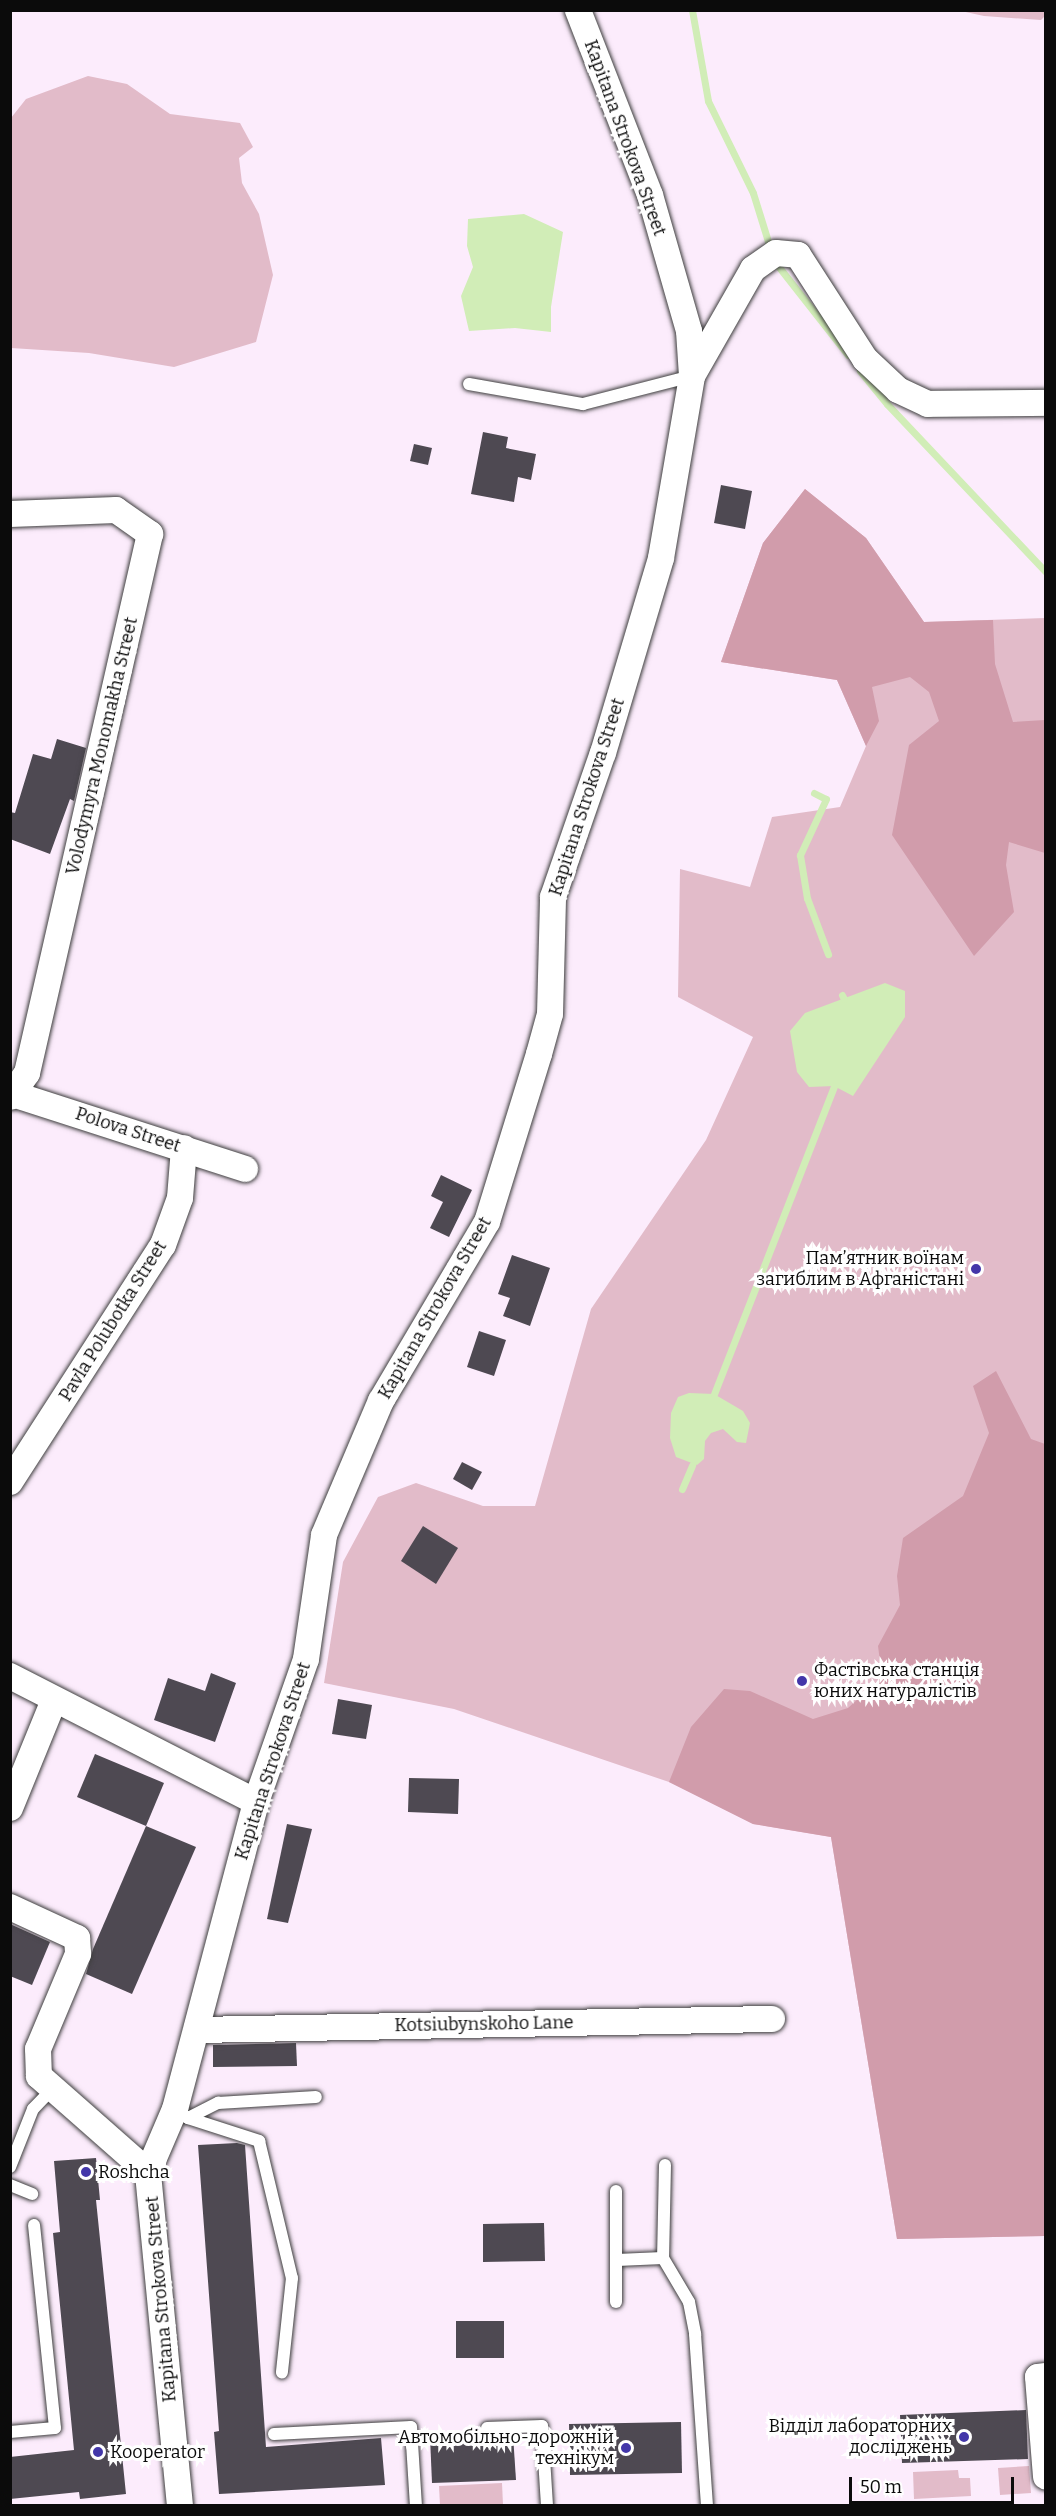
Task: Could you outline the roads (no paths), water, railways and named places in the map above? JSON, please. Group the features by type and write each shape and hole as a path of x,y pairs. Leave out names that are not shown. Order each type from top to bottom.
{"street":[{"name":"Kapitana Strokova Street","path":"180,2505 148,2172 182,2113 197,2030 256,1802 306,1659 324,1535 381,1401 487,1222 539,1054 550,1014 553,897 603,753 661,558 692,376 689,331 650,195 578,10"},
{"path":"692,376 753,268 776,254 787,254 798,255 865,359 898,390 928,404 1046,403"},
{"name":"Volodymyra Monomakha Street","path":"10,514 116,510 150,534 27,1073 11,1094"},
{"name":"Polova Street","path":"11,1094 245,1169"},
{"name":"Pavla Polubotka Street","path":"10,1482 163,1245 180,1198 184,1148"},
{"path":"10,1676 256,1802"},
{"path":"10,1808 54,1700"},
{"path":"10,1907 77,1938 78,1954 38,2049 39,2076 148,2172"},
{"name":"Kotsiubynskoho Lane","path":"197,2030 772,2019"},
{"path":"1046,2376 1038,2377 1046,2477"}],"lane":[{"path":"469,384 583,404 692,376"},
{"path":"10,2167 33,2109 53,2088"},
{"path":"182,2113 219,2103 316,2097"},
{"path":"182,2113 259,2141 292,2278 282,2372"},
{"path":"665,2165 663,2258 689,2302 695,2334 707,2505"},
{"path":"10,2185 32,2194"},
{"path":"616,2191 616,2302"},
{"path":"10,2432 55,2428 34,2225"},
{"path":"617,2260 663,2258"},
{"path":"487,2428 542,2426 547,2505"},
{"path":"274,2434 411,2427 416,2505"}],"waterway":[{"path":"692,10 708,101 753,193 770,248"},
{"path":"775,262 848,355"},
{"path":"860,371 887,404 1046,572"},
{"path":"814,793 826,799 800,855 807,898 828,954"},
{"path":"842,995 844,999"},
{"path":"714,1394 834,1086"},
{"path":"682,1489 692,1465"}],"place":[{"name":"Пам’ятник воїнам загиблим в Афганістані","path":"976,1269"},
{"name":"Фастівська станція юних натуралістів","path":"802,1681"},
{"name":"Roshcha","path":"86,2172"},
{"name":"Відділ лабораторних досліджень","path":"964,2437"},
{"name":"Автомобільно-дорожній технікум","path":"626,2448"},
{"name":"Kooperator","path":"98,2452"}]}
